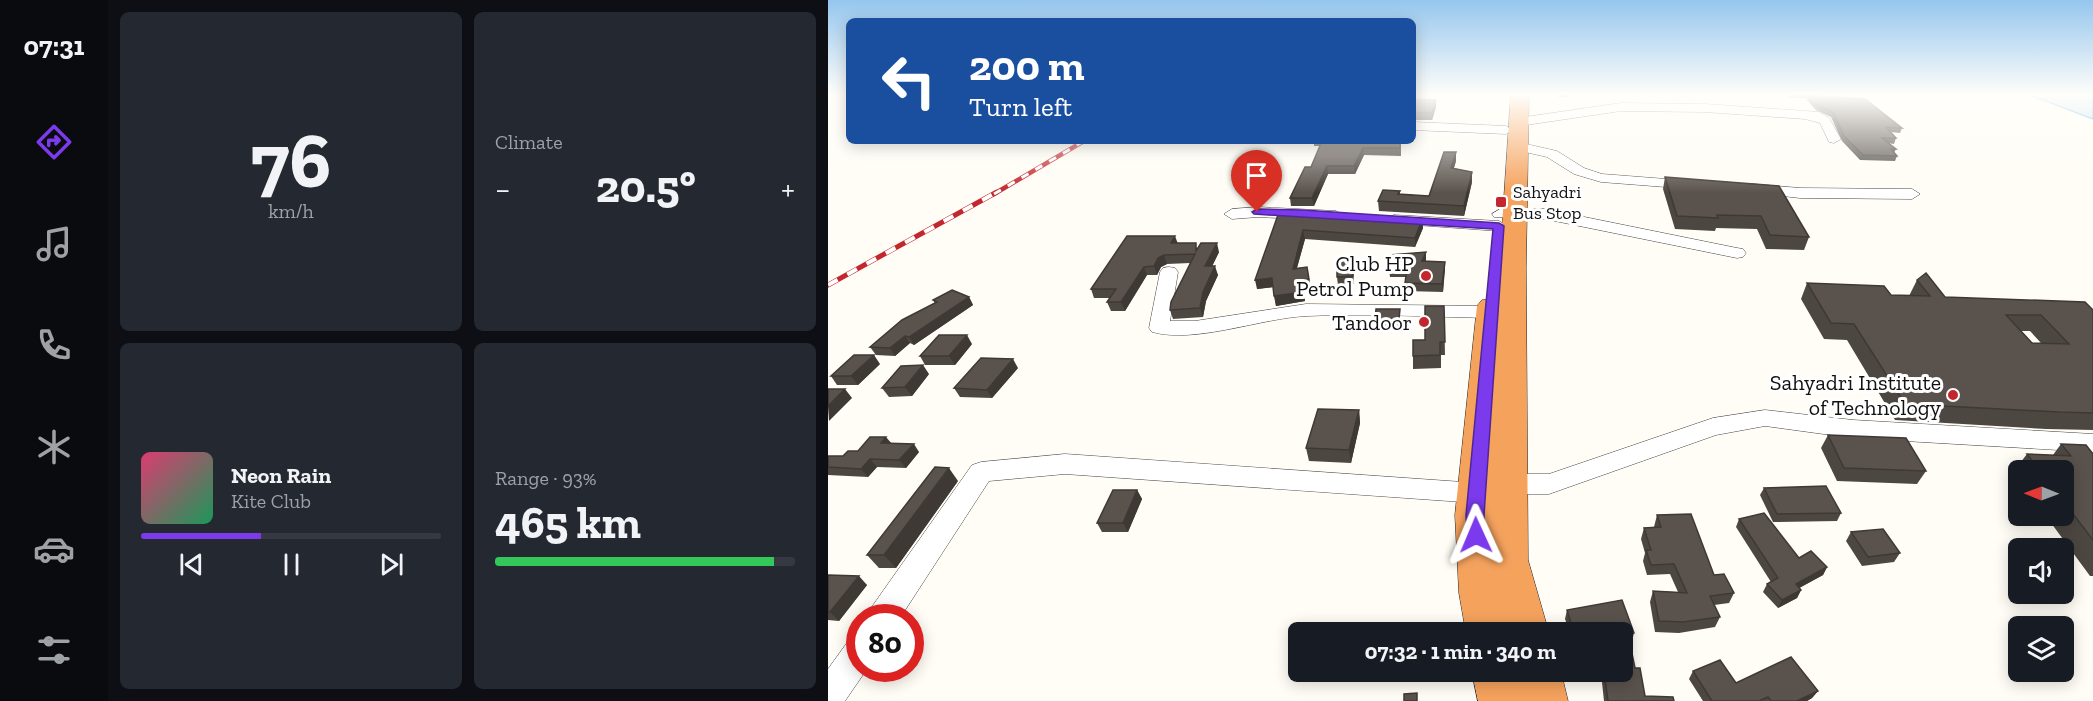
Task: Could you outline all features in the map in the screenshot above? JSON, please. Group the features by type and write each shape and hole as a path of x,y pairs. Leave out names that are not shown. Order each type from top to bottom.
{"highway":[{"path":"1487,622 1481,593 1475,515 1492,312 1513,128"},
{"path":"1504,218 1509,484 1507,560 1523,622"},
{"path":"1499,682 1503,701"},
{"path":"1538,682 1543,701"}],"street":[{"path":"1524,128 1552,154 1579,171 1601,178 1706,186"},
{"path":"1828,128 1834,139"},
{"path":"1741,188 1800,193 1912,194"},
{"path":"1232,214 1303,213 1351,217"},
{"path":"1373,219 1504,218 1545,214 1737,253"},
{"path":"1168,272 1159,328 1195,327 1306,310 1492,312"},
{"path":"1509,484 1549,484 1713,427 1765,418 1853,429 2093,444"},
{"path":"891,604 981,472 1065,464 1477,493"},
{"path":"828,697 846,671"}],"building":[{"path":"1840,128 1887,128 1896,138 1882,138 1896,149 1891,149 1897,156 1863,155 1844,136"},
{"path":"1321,144 1400,144 1400,148 1363,148 1354,166 1327,166 1312,198 1290,198 1305,167 1311,167"},
{"path":"1444,152 1456,152 1451,168 1472,172 1464,206 1378,201 1383,190 1400,191 1398,194 1429,196"},
{"path":"1665,177 1779,186 1809,237 1770,235 1761,216 1717,215 1718,218 1677,216"},
{"path":"1279,212 1422,220 1415,238 1303,230 1293,269 1307,267 1309,279 1302,280 1303,292 1274,296 1272,278 1255,280"},
{"path":"1127,236 1175,236 1171,243 1196,243 1196,251 1201,243 1217,243 1205,266 1215,266 1203,292 1200,308 1170,310 1171,302 1195,254 1164,255 1158,258 1154,266 1144,267 1121,302 1107,302 1116,289 1091,289"},
{"path":"1426,252 1422,261 1445,262 1442,284 1405,283 1407,268 1389,269 1390,255"},
{"path":"1352,258 1353,276 1337,277 1337,259"},
{"path":"1926,273 1945,297 2085,302 2093,310 2093,413 1905,404 1854,324 1831,323 1807,283 1884,286 1891,295 1930,296 1917,280","holes":["2006,315 2041,315 2069,344 2032,343"]},
{"path":"952,290 969,297 909,337 905,336 890,348 870,347 902,320 937,302 933,300"},
{"path":"1425,306 1444,306 1445,342 1440,342 1440,355 1413,356 1413,340 1425,340"},
{"path":"1376,309 1400,309 1399,319 1375,320"},
{"path":"939,335 967,335 949,356 920,356"},
{"path":"854,355 874,355 851,376 831,376"},
{"path":"981,358 1013,359 987,390 954,388"},
{"path":"923,365 905,387 882,388 901,366"},
{"path":"828,389 845,389 828,406"},
{"path":"1318,409 1359,410 1349,450 1306,448"},
{"path":"1828,435 1906,438 1926,471 1844,468"},
{"path":"870,437 886,437 881,443 914,444 899,460 870,459 861,469 828,467 828,456 843,456 848,451 858,451"},
{"path":"2061,444 2086,445 2093,454 2093,540 2074,515 2074,460 2032,460 2027,454 2071,456"},
{"path":"935,467 949,468 884,555 867,555"},
{"path":"1826,486 1841,513 1777,514 1764,488"},
{"path":"1113,490 1137,490 1123,523 1097,523"},
{"path":"1764,513 1799,558 1811,551 1827,567 1796,584 1801,590 1782,600 1767,584 1778,578 1739,519"},
{"path":"1691,514 1714,575 1724,574 1734,593 1710,596 1720,617 1683,622 1659,621 1653,591 1687,593 1674,564 1651,565 1646,550 1651,550 1644,528 1661,527 1657,515"},
{"path":"1883,529 1900,553 1868,557 1851,532"},
{"path":"828,575 859,576 830,612 828,612"},
{"path":"1622,600 1630,622 1571,622 1567,610"},
{"path":"1791,657 1818,691 1797,701 1771,701 1768,697 1759,701 1712,701 1693,671 1720,660 1736,683"},
{"path":"1633,658 1635,668 1640,668 1645,696 1673,697 1674,701 1608,701 1605,682 1633,682"},
{"path":"1417,693 1417,701 1404,701 1404,694"}],"railway":[{"path":"994,194 1079,144"},
{"path":"828,285 997,192"}],"place":[{"name":"Sahyadri Bus Stop","path":"1501,202"},
{"name":"Club HP Petrol Pump","path":"1426,276"},
{"name":"Tandoor","path":"1424,322"},
{"name":"Sahyadri Institute of Technology","path":"1953,395"}],"route":[{"path":"1257,212 1499,226 1475,515 1476,535"}]}
